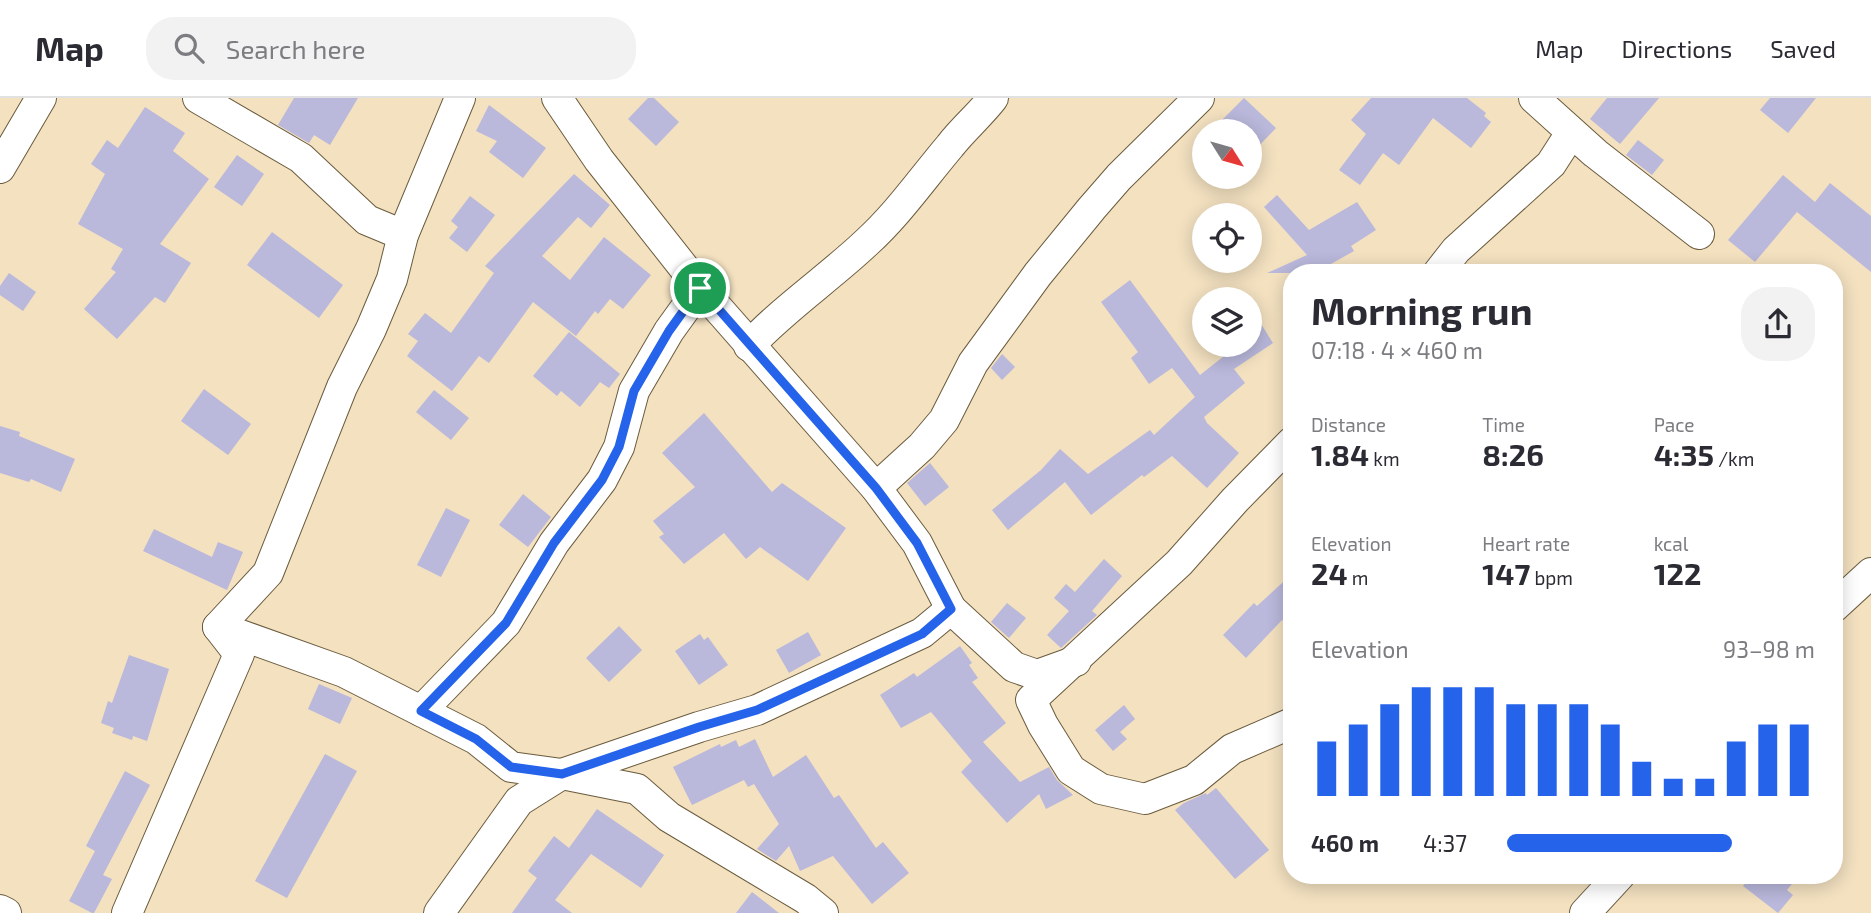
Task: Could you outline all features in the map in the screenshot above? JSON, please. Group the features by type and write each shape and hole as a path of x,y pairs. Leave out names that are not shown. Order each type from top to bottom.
{"street":[{"path":"0,168 41,98"},
{"path":"198,98 301,158 367,220 403,235"},
{"path":"218,627 268,573 342,387 387,291 403,235 460,98"},
{"path":"557,98 599,160 700,288 876,488 917,543 951,609 1014,667 1037,675 1076,661"},
{"path":"749,346 763,330 817,288 868,241 906,201 993,98"},
{"path":"876,488 922,446 944,419 973,363 1038,274 1092,208 1119,177 1199,98"},
{"path":"1534,98 1571,132 1699,234"},
{"path":"1445,264 1456,250 1551,164 1571,132"},
{"path":"421,711 506,623 554,543 602,480 619,447 634,391 669,331 700,288"},
{"path":"1283,451 1234,500 1179,563 1031,700 1071,770 1101,789 1145,799 1194,779 1232,749 1283,727"},
{"path":"1843,599 1871,573"},
{"path":"439,913 519,801 562,774 757,710 922,634 951,609"},
{"path":"218,627 344,672 476,739 511,767 637,789 669,817 806,899 822,913"},
{"path":"127,913 239,654 218,627"},
{"path":"1585,913 1612,884"},
{"path":"0,910 6,913"}],"building":[{"path":"294,98 358,98 330,145 314,135 309,143 278,125"},
{"path":"648,98 654,98 679,122 656,146 628,119"},
{"path":"1244,98 1276,128 1262,143 1262,119 1223,119"},
{"path":"1371,98 1467,98 1486,113 1484,116 1491,122 1471,148 1433,118 1399,165 1383,153 1360,185 1339,170 1366,134 1351,120"},
{"path":"1607,98 1659,98 1620,144 1590,119"},
{"path":"1770,98 1816,98 1788,133 1760,110"},
{"path":"489,105 546,148 523,178 489,152 497,141 476,131"},
{"path":"145,107 185,133 173,151 209,179 160,244 191,263 165,303 155,297 117,339 84,309 116,272 111,269 123,249 78,224 105,174 91,164 107,140 118,148"},
{"path":"1638,140 1664,160 1652,175 1626,155"},
{"path":"237,155 264,174 242,206 214,187"},
{"path":"574,174 610,205 591,228 578,217 542,256 570,280 604,237 651,275 623,309 610,299 598,314 595,311 576,336 533,302 489,363 479,356 452,391 407,356 418,341 408,334 425,313 451,333 494,273 485,266"},
{"path":"1783,175 1815,202 1830,183 1871,216 1871,272 1797,212 1755,262 1728,240"},
{"path":"1277,195 1309,230 1357,202 1376,230 1351,246 1354,251 1331,264 1287,264 1307,255 1264,207"},
{"path":"470,196 495,215 467,252 449,238 458,227 451,221"},
{"path":"272,232 343,285 319,318 247,265"},
{"path":"1283,266 1283,273 1267,273"},
{"path":"9,273 36,292 23,311 0,295 0,286"},
{"path":"1130,280 1200,375 1223,357 1252,357 1234,369 1245,383 1204,417 1239,453 1207,488 1172,456 1144,477 1142,475 1091,515 1065,482 1008,530 992,510 1041,470 1060,449 1088,474 1150,430 1154,435 1195,397 1172,368 1149,384 1131,358 1138,352 1101,302"},
{"path":"1262,325 1273,343 1262,350"},
{"path":"569,332 620,374 609,388 600,382 580,407 561,391 557,396 533,376"},
{"path":"1002,354 1015,367 1002,380 991,368"},
{"path":"204,389 251,424 228,455 181,421"},
{"path":"434,390 469,418 451,440 416,412"},
{"path":"704,413 772,492 782,483 846,528 808,581 760,547 746,559 724,533 684,564 659,537 664,534 653,521 695,487 662,453"},
{"path":"0,426 20,432 19,436 75,459 61,492 31,479 29,482 0,473"},
{"path":"930,463 949,487 925,506 907,483"},
{"path":"523,494 551,517 528,547 499,525"},
{"path":"446,508 470,520 441,577 417,565"},
{"path":"154,529 212,557 218,542 243,552 227,590 143,551"},
{"path":"1104,559 1122,576 1092,611 1097,615 1061,648 1047,635 1069,611 1054,598 1066,584 1075,592"},
{"path":"1283,582 1283,621 1246,658 1223,635 1254,603 1257,606"},
{"path":"1007,603 1026,618 1009,638 991,622"},
{"path":"619,626 642,650 609,682 586,658"},
{"path":"808,632 821,655 789,673 776,650"},
{"path":"700,634 704,640 708,637 728,665 699,685 675,651"},
{"path":"960,646 972,663 969,665 978,678 972,682 1006,723 983,742 1020,782 1049,767 1057,780 1073,795 1046,809 1039,794 1007,823 961,772 972,761 931,712 901,728 880,695 914,673 917,677"},
{"path":"129,655 169,669 147,741 133,736 132,740 112,733 114,728 101,723 108,701 112,703"},
{"path":"319,684 352,698 340,724 308,709"},
{"path":"1124,705 1135,719 1120,732 1127,739 1113,751 1095,730"},
{"path":"755,739 773,777 806,755 834,798 839,795 876,848 883,842 909,873 872,904 833,856 800,871 789,846 776,861 757,849 779,824 754,784 748,787 744,780 692,805 673,767 720,744 721,747 736,740 739,747"},
{"path":"325,754 357,771 287,898 255,881"},
{"path":"125,771 150,785 103,875 112,879 92,913 69,901 95,851 86,846"},
{"path":"1216,788 1269,850 1235,879 1175,810"},
{"path":"597,809 664,855 641,888 591,854 555,900 572,913 512,913 537,878 528,871 554,836 569,848"},
{"path":"1792,884 1787,890 1793,895 1778,913 1743,886"},
{"path":"752,892 779,913 736,913"}],"route":[{"path":"700,288 876,488 917,543 951,609 922,634 757,710 562,774 511,767 476,739 421,711 506,623 554,543 602,480 619,447 634,391 669,331 700,288"}]}
